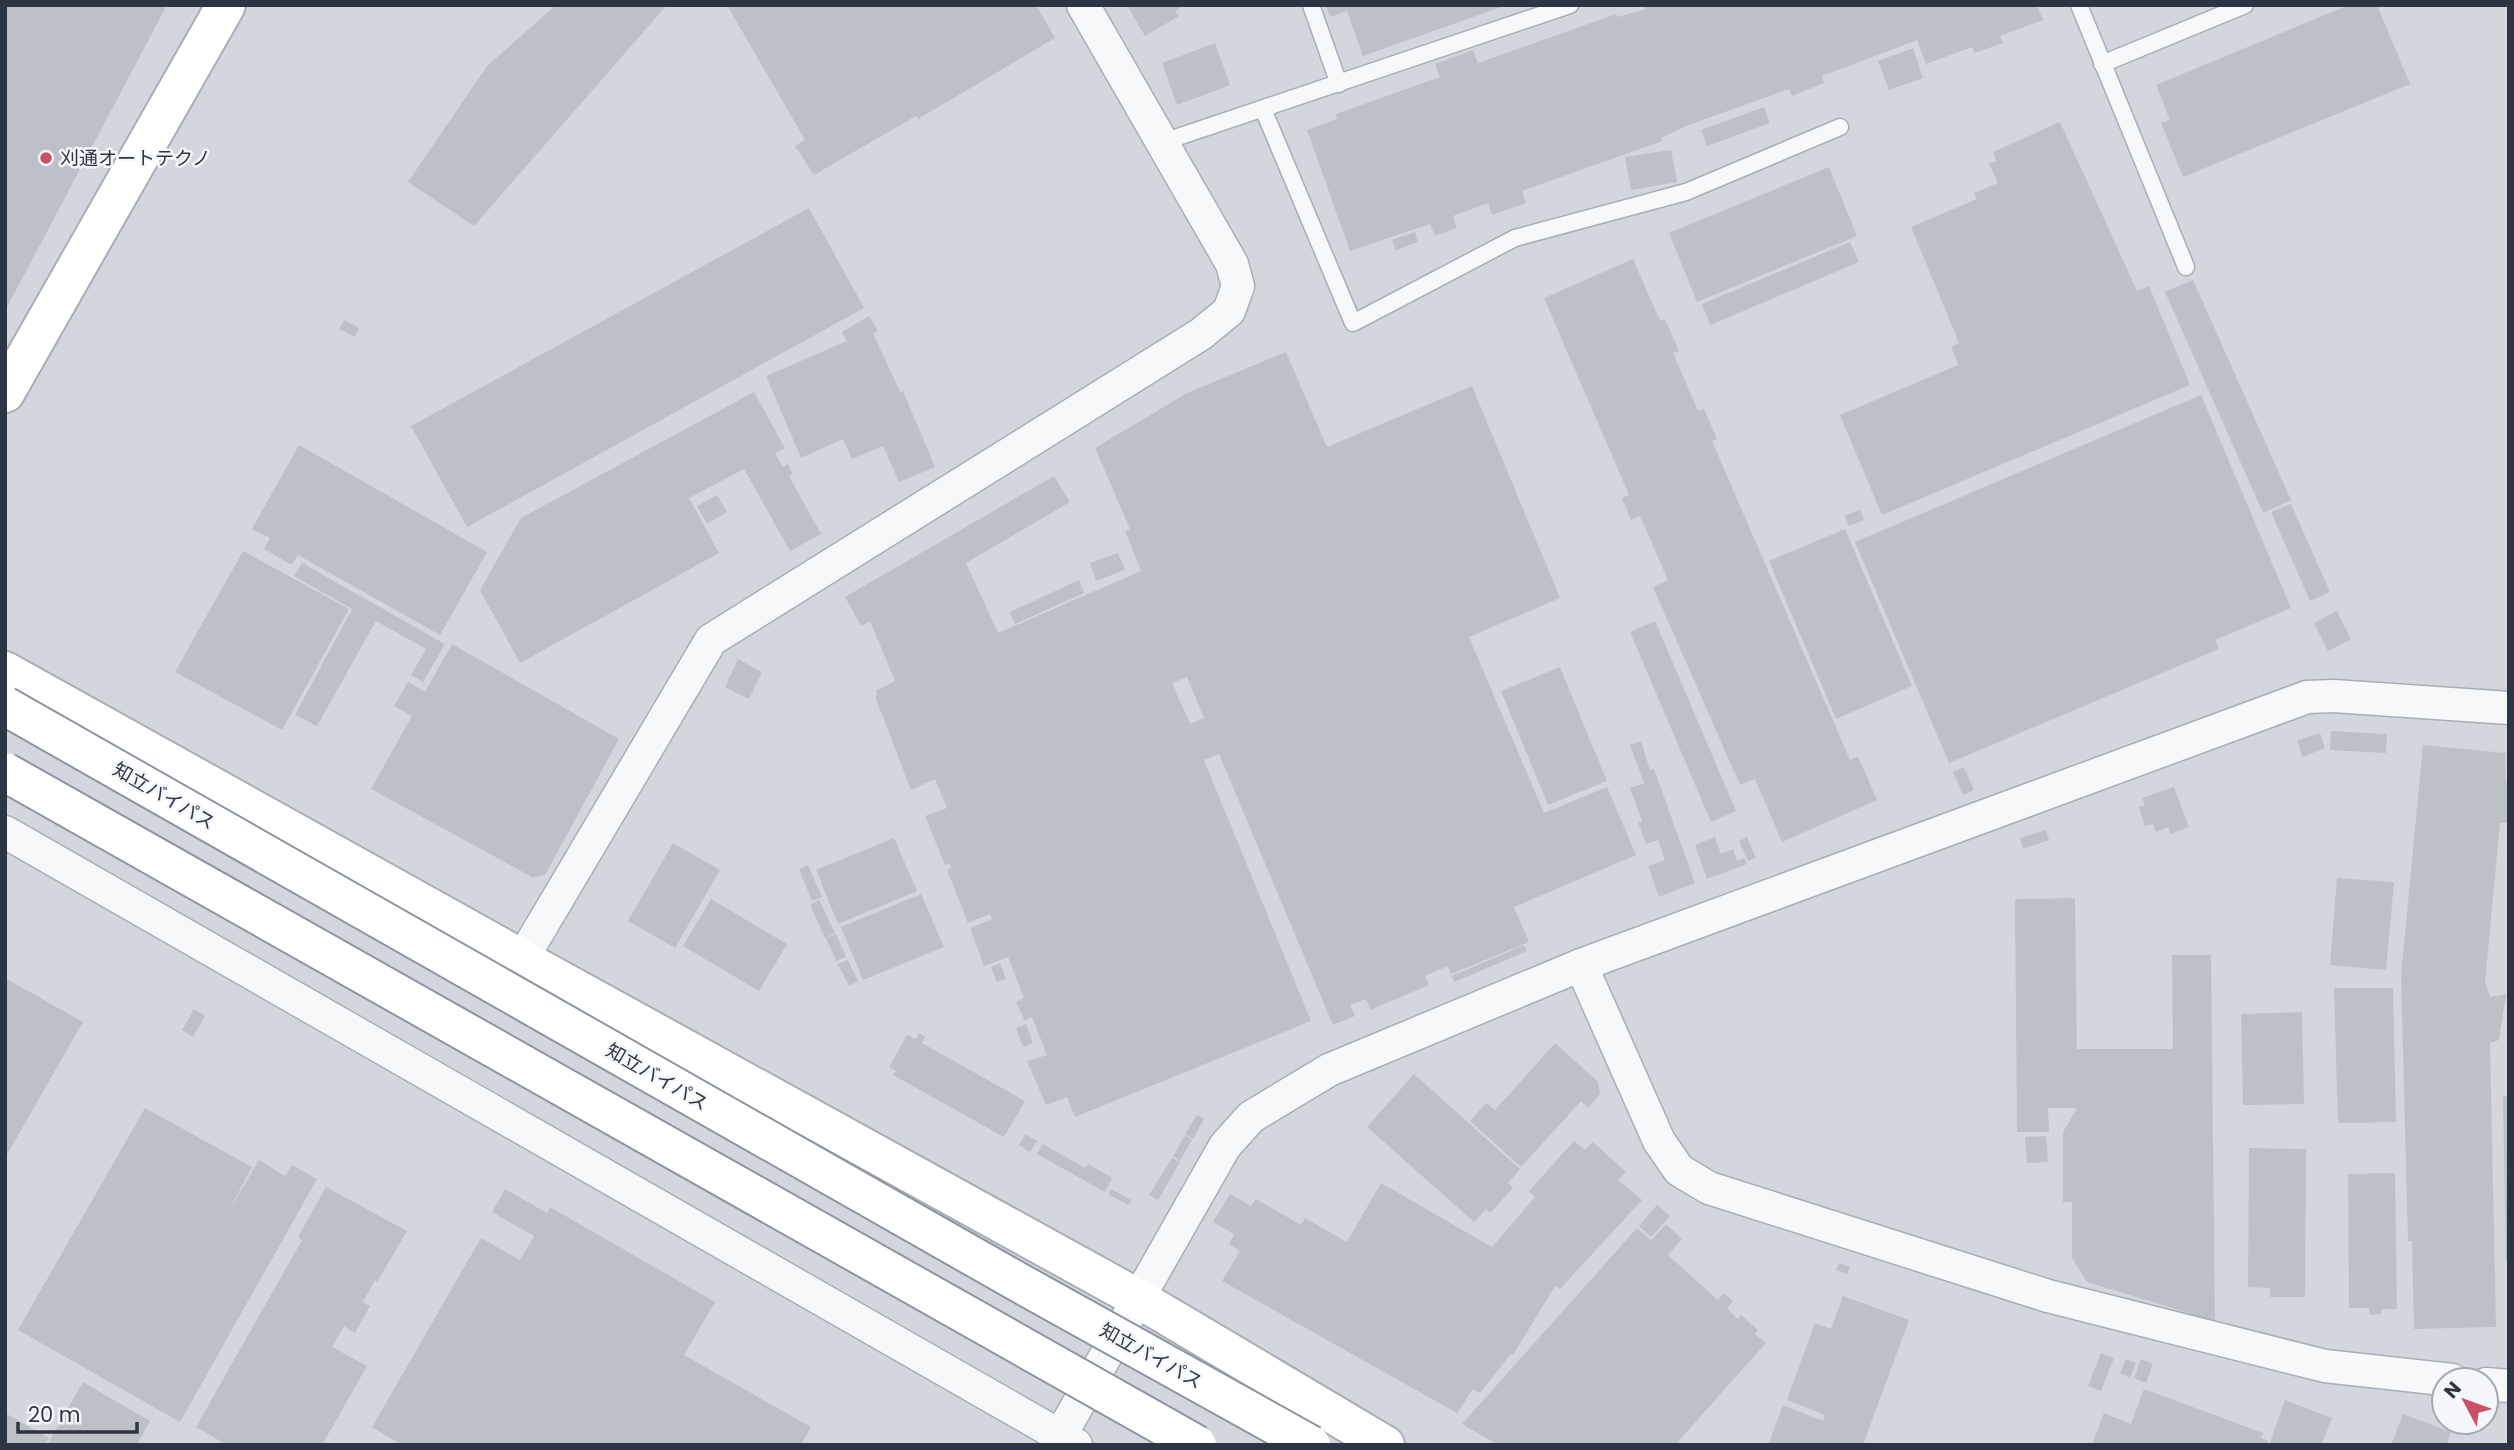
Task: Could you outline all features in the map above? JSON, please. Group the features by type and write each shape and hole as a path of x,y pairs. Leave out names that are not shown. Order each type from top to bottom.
{"main road":[{"path":"5,393 226,5"},
{"path":"5,671 1139,1298 1385,1445"},
{"name":"知立バイパス","path":"5,706 1018,1282 1311,1445"},
{"path":"5,772 1197,1445"}],"street":[{"path":"522,959 711,640 1189,342 1229,310 1238,286 1232,264 1083,5"},
{"path":"5,832 1064,1442 1139,1298 1225,1146 1251,1117 1329,1070 1581,965 2307,697 2334,696 2509,708"},
{"path":"1581,965 1659,1142 1679,1170 1709,1188 2062,1299 2325,1366 2430,1378"}],"lane":[{"path":"1311,5 1339,84"},
{"path":"1163,142 1570,5"},
{"path":"2079,5 2186,267"},
{"path":"2102,64 2222,10 2245,5"},
{"path":"1263,109 1353,323 1515,238 1686,192 1840,127"}],"shaded area":[{"path":"5,5 2509,5 2509,1445 5,1445"}],"building":[{"name":"刈通オートテクノ","path":"5,5 167,5 5,311"},
{"path":"556,5 667,5 474,226 408,182 487,66"},
{"path":"727,5 1036,5 1055,38 918,119 916,116 814,175 795,146 805,140"},
{"path":"1127,5 1185,5 1175,11 1179,16 1145,36"},
{"path":"1326,5 1504,6 1363,56 1347,11 1330,17"},
{"path":"1644,5 2037,5 2043,20 2000,36 2003,43 1975,53 1972,47 1926,64 1917,40 1822,76 1824,83 1792,96 1789,89 1686,126 1661,138 1662,141 1522,191 1526,203 1492,215 1488,203 1453,216 1457,228 1435,236 1430,224 1350,251 1307,130 1337,119 1336,114 1440,77 1435,64 1473,50 1478,63 1616,14 1617,17 1646,9"},
{"path":"2349,5 2377,5 2410,84 2183,177 2161,123 2170,120 2156,85"},
{"path":"1215,43 1230,85 1177,105 1162,63"},
{"path":"1913,48 1923,78 1889,90 1878,61"},
{"path":"1764,107 1770,123 1707,146 1701,130"},
{"path":"2060,122 2137,291 2149,286 2190,385 1882,515 1840,415 1958,365 1951,347 1959,343 1911,227 1977,199 1974,193 1998,183 1989,164 1996,161 1993,152"},
{"path":"1671,150 1677,182 1631,190 1625,157"},
{"path":"1829,167 1857,236 1697,302 1669,233"},
{"path":"809,208 864,308 467,527 411,426"},
{"path":"1415,232 1418,242 1396,250 1392,240"},
{"path":"1850,242 1859,262 1710,325 1702,304"},
{"path":"1633,259 1660,321 1665,319 1679,351 1673,353 1698,411 1704,409 1717,439 1712,441 1850,760 1858,756 1877,800 1782,842 1755,779 1740,785 1653,587 1668,580 1640,516 1631,520 1622,498 1629,495 1544,298"},
{"path":"2193,280 2291,500 2263,513 2165,292"},
{"path":"869,316 878,331 873,333 900,392 903,391 935,467 899,482 883,446 852,459 843,439 801,458 766,376 847,341 842,332"},
{"path":"344,320 359,328 355,337 339,329"},
{"path":"1286,352 1327,447 1472,386 1560,598 1469,637 1544,813 1607,787 1636,855 1514,907 1529,942 1451,974 1448,966 1425,976 1429,985 1370,1010 1366,999 1350,1005 1355,1016 1333,1025 1219,754 1204,760 1311,1021 1075,1117 1067,1097 1046,1105 1027,1061 1047,1055 1032,1017 1025,1021 1016,1002 1024,998 1008,957 984,966 970,928 992,919 990,914 968,923 947,870 951,868 949,863 945,865 925,816 947,808 935,779 911,790 876,699 877,690 895,681 870,621 861,626 845,597 1054,476 1070,502 966,563 998,633 1141,571 1125,531 1130,529 1095,448 1187,393","holes":["1187,677 1204,718 1190,724 1172,683"]},
{"path":"754,392 785,448 775,453 783,467 788,464 793,474 789,476 821,534 790,551 744,469 689,498 719,553 520,663 480,590 521,518"},
{"path":"2201,395 2291,608 2215,640 2219,649 1949,763 1855,542"},
{"path":"299,445 487,552 440,635 298,555 292,565 264,549 270,538 252,529"},
{"path":"717,495 727,512 707,524 697,506"},
{"path":"2291,504 2330,592 2310,601 2271,512"},
{"path":"1860,510 1864,520 1849,526 1845,516"},
{"path":"1845,529 1912,686 1836,719 1769,561"},
{"path":"243,551 349,609 282,730 175,672"},
{"path":"1118,553 1125,570 1096,581 1090,563"},
{"path":"302,563 445,644 423,682 411,675 426,649 376,621 317,726 295,715 352,609 294,576"},
{"path":"1079,580 1084,593 1015,624 1010,612"},
{"path":"2337,611 2351,639 2328,651 2314,623"},
{"path":"1655,621 1736,811 1711,822 1630,632"},
{"path":"452,644 619,739 545,875 532,877 371,789 412,716 394,706 408,682 425,692"},
{"path":"738,659 762,672 749,699 725,687"},
{"path":"1560,667 1607,781 1548,805 1501,691"},
{"path":"2331,731 2387,734 2386,753 2330,750"},
{"path":"2320,733 2325,748 2303,757 2297,741"},
{"path":"1641,741 1650,770 1654,769 1695,883 1659,897 1648,866 1665,860 1658,840 1646,844 1638,822 1642,821 1630,788 1644,783 1630,745"},
{"path":"2423,745 2505,753 2506,782 2509,782 2509,823 2500,823 2485,982 2490,997 2506,994 2499,1040 2490,1043 2496,1327 2414,1329 2412,1241 2408,1241 2401,976"},
{"path":"1964,767 1974,790 1963,795 1953,772"},
{"path":"2174,787 2189,827 2170,834 2168,827 2156,832 2153,824 2145,826 2139,807 2145,805 2142,798"},
{"path":"2046,830 2049,840 2023,849 2020,838"},
{"path":"1715,837 1721,854 1733,849 1737,861 1744,858 1747,864 1707,879 1695,845"},
{"path":"1747,837 1756,858 1748,861 1739,841"},
{"path":"894,838 917,891 838,924 816,870"},
{"path":"673,843 720,870 675,948 628,921"},
{"path":"808,865 822,897 812,901 799,869"},
{"path":"2337,878 2394,882 2386,970 2330,965"},
{"path":"921,894 944,947 863,980 841,927"},
{"path":"2075,898 2077,1049 2173,1049 2172,955 2211,955 2215,1321 2087,1282 2072,1258 2072,1202 2063,1202 2063,1132 2077,1108 2048,1108 2049,1132 2017,1132 2015,899"},
{"path":"711,899 787,944 759,991 683,946"},
{"path":"819,900 835,933 825,938 810,905"},
{"path":"836,934 846,957 836,961 826,938"},
{"path":"1524,945 1527,951 1454,982 1452,976"},
{"path":"848,960 858,981 849,986 838,964"},
{"path":"1000,963 1006,979 997,982 991,967"},
{"path":"5,978 83,1022 5,1158"},
{"path":"2334,988 2393,988 2396,1122 2338,1123"},
{"path":"194,1009 205,1016 193,1037 182,1030"},
{"path":"2302,1012 2304,1104 2243,1105 2241,1014"},
{"path":"1026,1024 1033,1043 1023,1047 1016,1028"},
{"path":"919,1033 925,1037 922,1043 1025,1101 1004,1137 893,1075 896,1071 889,1067 907,1035 916,1039"},
{"path":"1555,1043 1598,1082 1600,1094 1588,1108 1581,1101 1521,1167 1470,1121 1486,1103 1495,1110"},
{"path":"1414,1074 1520,1169 1508,1183 1513,1188 1490,1213 1486,1209 1474,1222 1367,1127"},
{"path":"2503,1096 2509,1096 2509,1261 2506,1261"},
{"path":"145,1108 252,1167 226,1216 259,1160 285,1176 292,1165 317,1179 180,1422 18,1330"},
{"path":"1197,1115 1204,1119 1193,1139 1185,1134"},
{"path":"1025,1134 1037,1141 1030,1152 1019,1145"},
{"path":"1185,1135 1192,1140 1180,1161 1173,1156"},
{"path":"2046,1136 2048,1162 2027,1163 2025,1137"},
{"path":"1574,1141 1585,1150 1593,1142 1626,1172 1618,1180 1642,1200 1560,1289 1555,1286 1513,1355 1511,1354 1480,1393 1473,1389 1457,1413 1222,1281 1240,1251 1229,1244 1234,1234 1213,1222 1230,1194 1251,1206 1256,1199 1301,1225 1305,1218 1347,1242 1381,1183 1492,1247 1535,1197 1529,1191"},
{"path":"1043,1144 1085,1168 1088,1164 1112,1178 1105,1192 1037,1154"},
{"path":"2249,1148 2306,1149 2305,1297 2270,1297 2270,1288 2248,1287"},
{"path":"1172,1158 1180,1162 1158,1200 1149,1195"},
{"path":"2395,1173 2397,1309 2381,1309 2381,1314 2369,1315 2369,1308 2349,1308 2348,1174"},
{"path":"326,1187 407,1231 363,1302 370,1306 355,1333 344,1326 332,1347 367,1366 322,1445 227,1445 196,1427 302,1240 298,1237"},
{"path":"505,1189 547,1213 550,1207 715,1302 684,1355 811,1427 801,1445 402,1445 372,1427 481,1238 520,1260 534,1236 492,1212"},
{"path":"1111,1189 1131,1200 1128,1205 1108,1194"},
{"path":"1657,1205 1670,1216 1651,1237 1639,1226"},
{"path":"1666,1224 1682,1239 1668,1255 1718,1300 1724,1293 1733,1301 1727,1308 1738,1319 1741,1315 1758,1330 1755,1334 1766,1343 1675,1445 1498,1445 1462,1424 1637,1228 1651,1240"},
{"path":"1839,1263 1850,1267 1847,1274 1836,1270"},
{"path":"1843,1296 1909,1320 1863,1445 1768,1445 1783,1405 1823,1421 1825,1415 1787,1400 1815,1323 1831,1329"},
{"path":"2101,1353 2114,1358 2101,1391 2088,1386"},
{"path":"2126,1359 2136,1363 2130,1378 2120,1373"},
{"path":"2141,1359 2153,1364 2146,1383 2134,1378"},
{"path":"83,1382 150,1421 137,1445 47,1445"},
{"path":"2144,1389 2263,1433 2261,1438 2268,1441 2266,1445 2092,1445 2104,1413 2131,1424"},
{"path":"2285,1400 2332,1418 2321,1445 2269,1445"},
{"path":"5,1413 49,1438 45,1445 5,1445"},
{"path":"2403,1414 2430,1424 2430,1436 2449,1436 2447,1442 2453,1445 2391,1445"}],"place":[{"name":"刈通オートテクノ","path":"46,158"}]}
